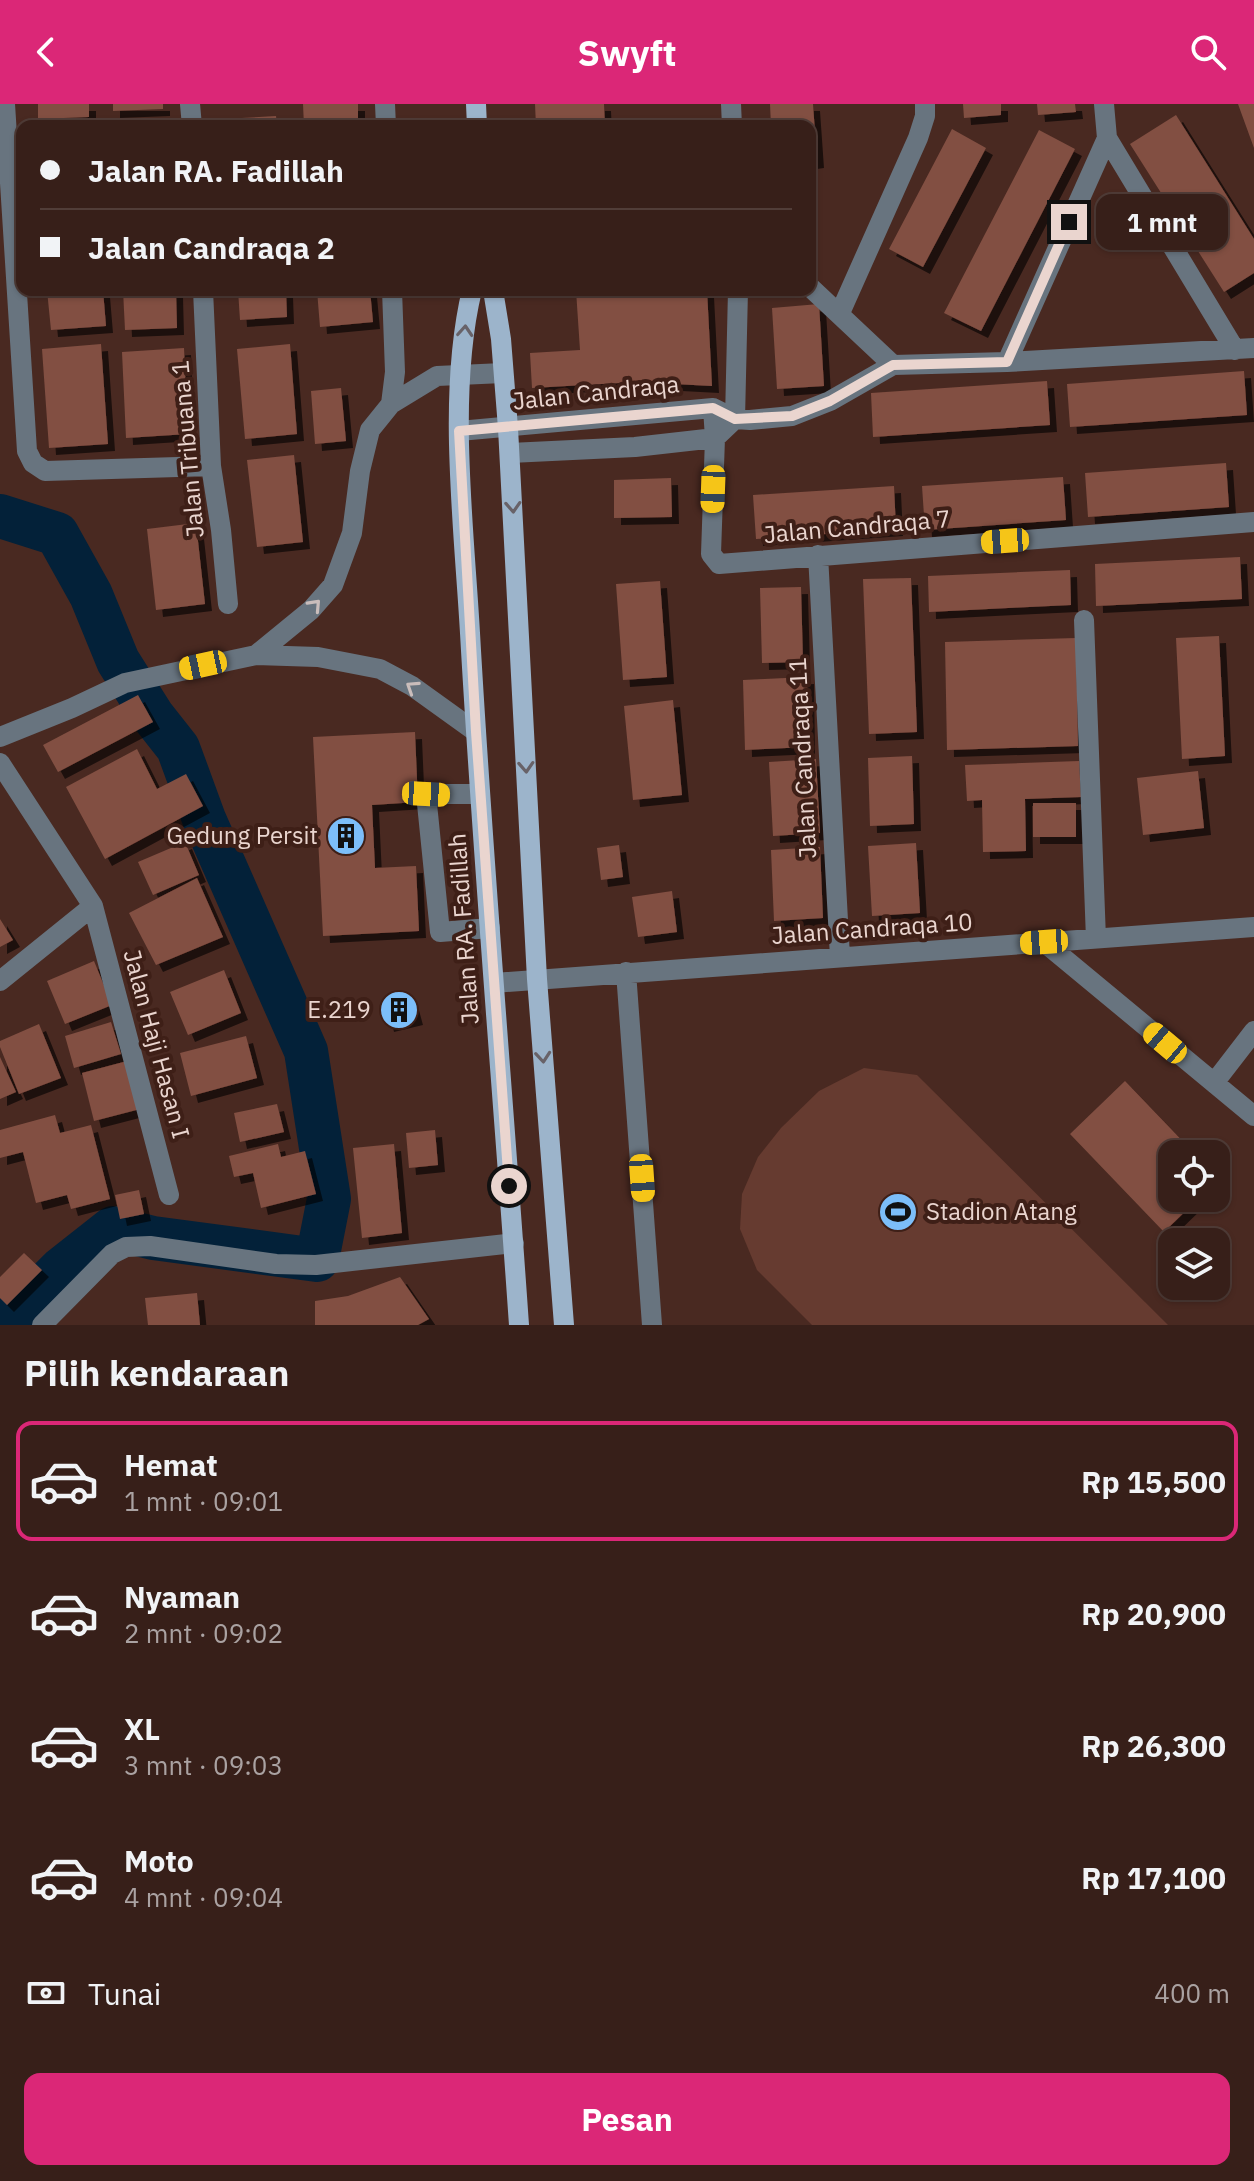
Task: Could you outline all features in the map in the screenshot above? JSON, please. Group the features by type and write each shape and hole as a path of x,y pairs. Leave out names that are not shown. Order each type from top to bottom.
{"main road":[{"name":"Jalan RA. Fadillah","path":"471,296 466,316 459,431 480,794 519,1325"},
{"path":"494,296 510,453 537,979 564,1325"}],"street":[{"path":"5,104 16,278"},
{"path":"840,313 918,138 925,116 925,104"},
{"path":"510,453 635,447 715,438 743,420 792,416 814,409 893,365 1244,349 1107,138 1104,104"},
{"path":"1007,362 1107,138"},
{"path":"816,292 893,365"},
{"path":"17,296 27,451 33,463 45,471 211,466"},
{"name":"Jalan Tribuana 1","path":"203,296 211,466 228,604"},
{"path":"391,404 395,372 392,296"},
{"path":"738,296 743,420"},
{"path":"256,655 311,610 333,585 352,533 360,471 370,430 391,404 437,376 462,372 503,373"},
{"name":"Jalan Candraqa","path":"459,431 713,408 743,420"},
{"name":"Jalan Candraqa 7","path":"713,408 712,558 719,564 1254,522"},
{"name":"Jalan Candraqa 11","path":"818,555 840,957"},
{"path":"1084,620 1096,939"},
{"path":"0,737 125,683 256,655 318,657 380,669 412,686 476,732"},
{"name":"Jalan Haji Hasan I","path":"0,763 93,906 169,1195"},
{"path":"480,794 426,794 440,932 490,928"},
{"path":"0,981 93,906"},
{"name":"Jalan Candraqa 10","path":"494,983 1254,927"},
{"path":"1044,942 1254,1116"},
{"path":"626,972 652,1325"},
{"path":"1214,1083 1254,1031"},
{"path":"42,1325 112,1254 126,1247 150,1246 276,1264 316,1265 514,1243"}],"shaded area":[{"name":"Stadion Atang","path":"864,1068 917,1075 1168,1325 812,1325 757,1270 740,1229 742,1194 758,1157 781,1128 819,1091"}],"building":[{"path":"38,104 89,104 89,117 38,119"},
{"path":"113,104 163,104 163,109 113,111"},
{"path":"303,104 358,104 358,120 304,120"},
{"path":"535,104 604,104 605,120 536,120"},
{"path":"770,104 813,104 814,120 771,120"},
{"path":"963,104 1001,104 1001,115 964,118"},
{"path":"1037,104 1075,104 1076,112 1038,115"},
{"path":"1238,104 1254,104 1254,148"},
{"path":"1176,115 1254,239 1254,273 1224,292 1130,144"},
{"path":"276,116 276,120 223,120"},
{"path":"952,129 986,148 923,267 889,249"},
{"path":"1039,130 1075,149 981,331 944,313"},
{"path":"48,296 104,296 106,326 51,330"},
{"path":"123,296 176,296 177,328 125,330"},
{"path":"238,296 286,296 287,317 240,320"},
{"path":"317,296 371,296 373,322 320,327"},
{"path":"576,296 707,296 712,386 637,382 532,388 530,353 580,350"},
{"path":"819,304 824,386 777,389 772,308"},
{"path":"101,344 108,444 49,448 42,349"},
{"path":"290,344 297,434 245,439 237,349"},
{"path":"184,348 188,434 126,438 122,352"},
{"path":"1244,371 1247,415 1070,427 1067,384"},
{"path":"1047,381 1050,425 873,437 871,393"},
{"path":"341,388 346,441 315,444 311,391"},
{"path":"294,455 303,542 257,547 247,460"},
{"path":"1226,463 1229,507 1088,517 1085,473"},
{"path":"1063,477 1066,520 925,530 922,486"},
{"path":"671,478 672,517 614,518 614,480"},
{"path":"894,486 896,529 756,539 753,495"},
{"path":"196,523 205,604 156,610 147,529"},
{"path":"1240,557 1242,599 1096,606 1095,564"},
{"path":"1070,570 1071,605 929,612 928,576"},
{"path":"911,578 917,732 869,734 863,579"},
{"path":"660,581 667,677 623,680 616,584"},
{"path":"801,587 803,662 762,663 760,588"},
{"path":"1219,636 1225,756 1182,759 1176,638"},
{"path":"1076,638 1078,746 947,750 945,642"},
{"path":"807,677 808,747 745,750 743,680"},
{"path":"138,695 153,722 58,772 43,745"},
{"path":"673,700 682,795 633,800 624,706"},
{"name":"Gedung Persit","path":"415,732 418,802 372,805 375,868 416,866 419,931 323,936 313,737"},
{"path":"137,749 157,789 186,774 203,806 105,859 66,787"},
{"path":"912,756 914,824 870,826 868,758"},
{"path":"816,759 820,833 773,836 769,762"},
{"path":"1079,761 1081,797 1025,799 1026,851 983,852 982,800 967,801 965,765"},
{"path":"1198,771 1204,828 1143,835 1137,778"},
{"path":"1033,803 1076,803 1076,837 1033,837"},
{"path":"185,842 199,875 153,895 138,862"},
{"path":"916,843 920,913 872,916 868,846"},
{"path":"619,845 623,877 601,880 597,848"},
{"path":"820,847 823,918 774,921 771,850"},
{"path":"197,878 223,937 156,965 129,913"},
{"path":"672,891 677,932 638,937 632,897"},
{"path":"0,919 13,940 0,947"},
{"path":"94,961 112,1005 65,1024 47,981"},
{"path":"224,970 241,1013 188,1035 170,992"},
{"name":"E.219","path":"410,996 416,1018 387,1025 382,1003"},
{"path":"111,1022 121,1054 74,1068 65,1036"},
{"path":"39,1024 61,1078 19,1094 0,1041"},
{"path":"246,1036 257,1078 191,1096 180,1053"},
{"path":"0,1057 16,1092 0,1099"},
{"path":"131,1060 144,1108 94,1121 82,1073"},
{"path":"1125,1081 1182,1140 1158,1140 1158,1212 1185,1212 1168,1228 1160,1228 1070,1134"},
{"path":"277,1104 284,1132 240,1142 234,1113"},
{"path":"55,1115 60,1133 91,1125 110,1199 71,1209 67,1195 36,1203 23,1152 0,1158 0,1130"},
{"path":"435,1130 438,1165 409,1168 406,1133"},
{"path":"278,1144 281,1157 305,1151 316,1194 261,1208 253,1173 234,1177 229,1156"},
{"path":"394,1144 402,1233 362,1238 353,1148"},
{"path":"139,1190 144,1214 120,1219 115,1195"},
{"path":"24,1253 42,1270 7,1305 0,1298 0,1277"},
{"path":"400,1277 429,1319 418,1325 315,1325 315,1301 348,1296"},
{"path":"197,1293 200,1325 148,1325 145,1298"}],"waterway":[{"path":"0,516 57,534 91,595 118,661 152,715 178,748 204,819 306,1051 329,1199 317,1260 153,1238 113,1228 61,1269 5,1325"}],"place":[{"name":"Gedung Persit","path":"346,836"},
{"name":"E.219","path":"399,1010"},
{"name":"Stadion Atang","path":"898,1212"}],"route":[{"path":"509,1186 476,732 459,431 713,408 735,419 792,416 830,401 893,365 1007,362 1069,222"}]}
